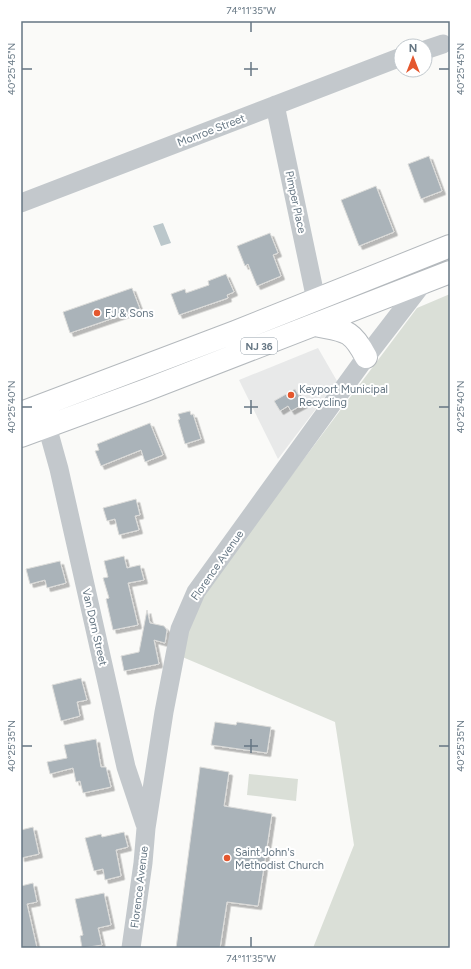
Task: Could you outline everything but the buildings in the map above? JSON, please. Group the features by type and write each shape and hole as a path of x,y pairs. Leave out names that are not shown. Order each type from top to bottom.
{"highway":[{"name":"NJ 36","path":"21,413 316,300 450,246"},
{"name":"NJ 36","path":"21,436 315,325 450,272"},
{"path":"315,325 339,330 354,337 366,356"}],"street":[{"name":"Monroe Street","path":"21,203 393,60"},
{"name":"Pimper Place","path":"275,105 316,300"},
{"name":"Florence Avenue","path":"131,948 144,863 146,828 177,640 188,607 196,592 366,356 423,283"},
{"name":"Van Dorn Street","path":"46,426 59,469 126,767 146,828"}],"shaded area":[{"path":"163,223 171,243 161,246 153,226"},
{"path":"450,294 450,948 313,948 354,845 335,722 173,653 180,624 417,308"},
{"path":"318,348 337,381 278,459 239,380"},
{"path":"249,774 298,779 296,801 247,795"}],"place":[{"name":"FJ & Sons","path":"97,313"},
{"name":"Keyport Municipal Recycling","path":"291,395"},
{"name":"Saint John's Methodist Church","path":"227,858"}]}
